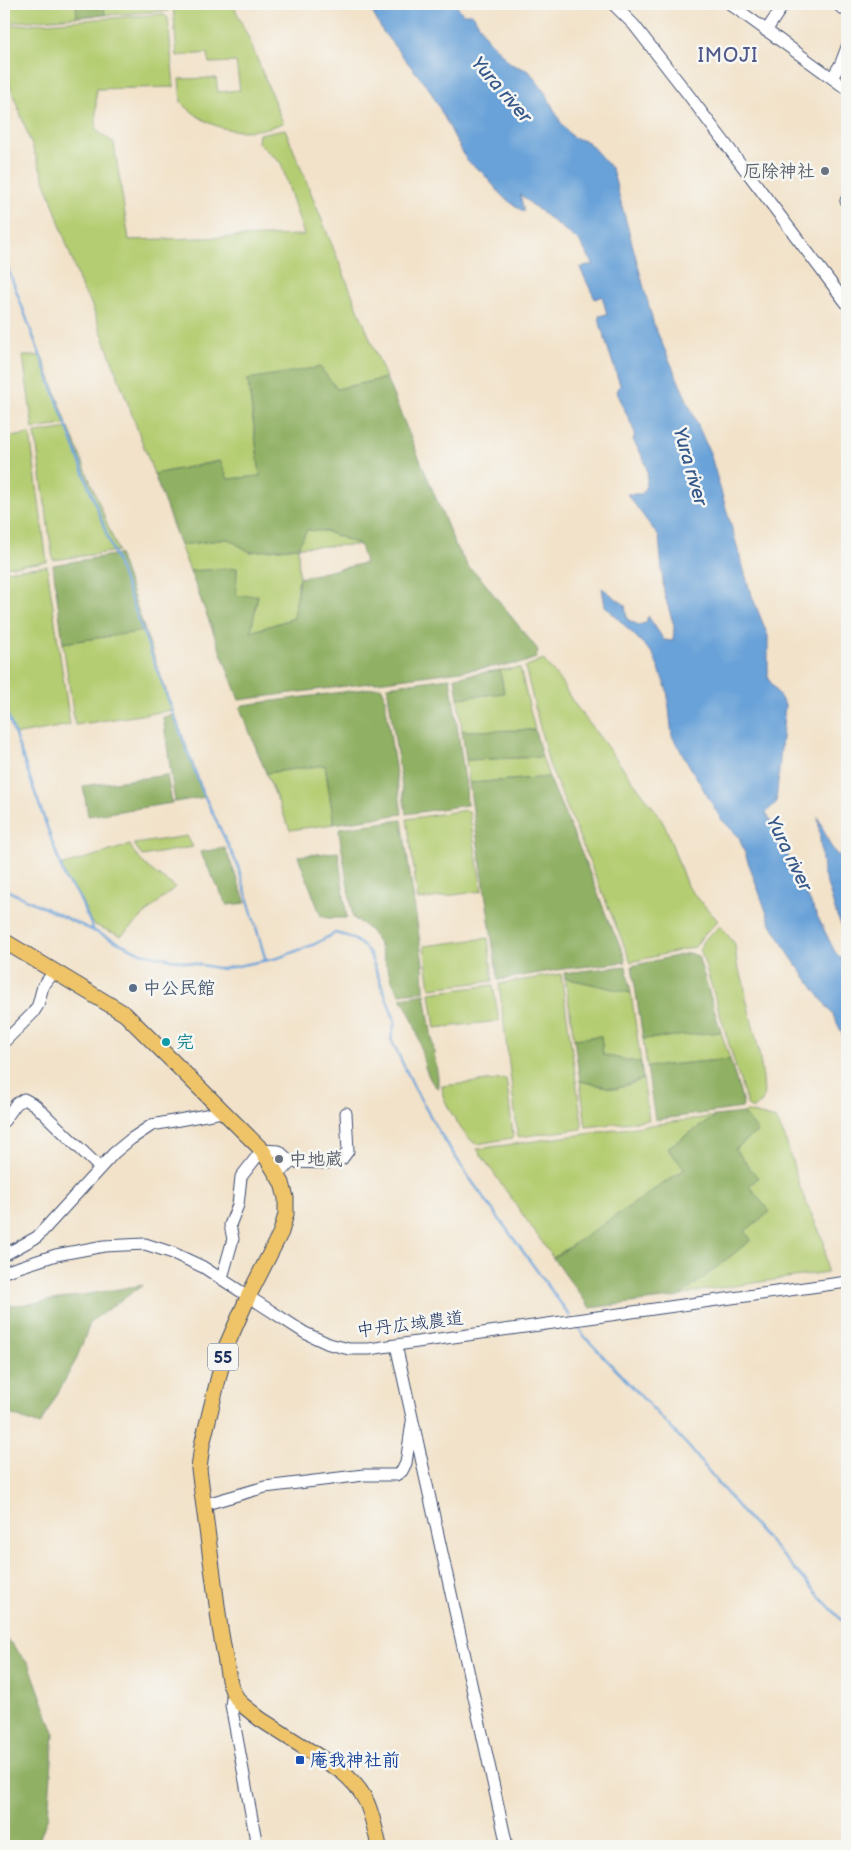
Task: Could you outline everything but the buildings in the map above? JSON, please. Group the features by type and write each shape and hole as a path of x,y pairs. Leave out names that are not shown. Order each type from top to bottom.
{"main road":[{"name":"55","path":"4,941 125,1014 262,1150 278,1175 286,1198 286,1214 281,1232 248,1297 226,1347 202,1446 199,1469 220,1628 229,1680 233,1692 240,1703 260,1719 341,1771 353,1781 361,1790 367,1802 379,1846"}],"street":[{"path":"613,4 634,26 687,93 847,304"},
{"path":"730,4 847,89"},
{"path":"766,30 784,4"},
{"path":"836,4 847,11"},
{"path":"832,78 841,63 847,47"},
{"path":"817,265 847,290"},
{"path":"4,1042 34,1013 43,986 55,971"},
{"path":"4,1121 16,1104 24,1099 35,1105 100,1168"},
{"path":"4,1255 37,1237 100,1168 132,1139 152,1125 222,1112"},
{"path":"222,1278 233,1239 230,1225 238,1205 241,1177 262,1150 279,1151 291,1162 328,1163 342,1159 348,1151 346,1113"},
{"path":"278,1175 291,1162"},
{"name":"中丹広域農道","path":"4,1272 66,1253 104,1246 145,1244 173,1253 222,1278 305,1333 329,1344 348,1349 369,1349 400,1345 847,1282"},
{"path":"400,1345 413,1415 507,1846"},
{"path":"203,1505 265,1487 364,1475 396,1475 402,1471 406,1463 413,1415"},
{"path":"233,1692 231,1705 257,1846"}],"green space":[{"path":"4,4 76,4 77,17 4,23"},
{"path":"76,4 104,4 105,15 77,17"},
{"path":"104,4 168,4 168,11 105,15"},
{"path":"173,4 233,4 283,123 255,130 241,131 229,129 216,126 204,120 181,102 179,79 216,78 218,92 240,90 236,62 209,63 208,53 177,56"},
{"path":"163,14 168,18 174,87 96,89 96,130 114,143 129,240 304,235 281,163 258,143 259,134 285,129 386,378 337,389 248,380 260,476 228,479 219,461 154,474 90,301 82,289 4,69 4,26"},
{"path":"23,356 42,356 67,423 64,425 33,429"},
{"path":"320,367 337,389 386,378 457,549 470,569 479,576 538,650 536,658 522,663 239,700 190,571 237,568 236,596 258,595 251,632 294,618 299,578 365,563 360,545 325,531 307,530 298,547 250,552 228,539 180,545 154,474 220,461 228,479 260,476 248,379"},
{"path":"69,428 118,551 53,560 35,433"},
{"path":"30,434 47,562 4,567 4,438"},
{"path":"307,530 325,531 360,545 298,547"},
{"path":"228,539 250,552 298,547 299,578 294,618 250,632 258,596 236,596 237,568 190,571 180,545"},
{"path":"119,554 145,631 63,643 53,565"},
{"path":"47,566 70,725 14,735 4,703 4,571"},
{"path":"145,631 173,710 75,725 63,643"},
{"path":"543,659 561,682 573,702 658,814 666,828 687,886 718,921 695,947 631,962 549,764 525,667"},
{"path":"520,668 535,730 462,731 458,698 504,693 500,670"},
{"path":"500,670 504,693 458,698 455,677"},
{"path":"450,678 467,805 406,814 387,686"},
{"path":"381,687 384,693 402,814 334,824 325,765 266,773 240,708 243,705"},
{"path":"175,715 205,797 175,802 163,717"},
{"path":"535,730 542,757 466,760 462,731"},
{"path":"542,757 549,777 469,783 466,760"},
{"path":"325,765 334,824 290,830 266,773"},
{"path":"167,775 172,803 88,816 83,786"},
{"path":"549,777 626,962 563,969 498,980 469,783"},
{"path":"469,811 482,891 418,900 407,819"},
{"path":"402,820 423,964 424,991 400,994 393,984 374,935 369,929 353,918 339,832 340,828"},
{"path":"187,836 193,847 142,856 134,844"},
{"path":"130,845 138,858 175,887 121,936 92,924 78,893 66,881 60,866"},
{"path":"225,848 246,903 227,905 200,852"},
{"path":"338,852 347,918 327,918 321,916 298,856"},
{"path":"720,926 735,944 737,965 744,983 758,1047 764,1096 762,1102 753,1108 750,1108 747,1104 700,948 703,941"},
{"path":"488,938 493,981 430,988 424,946"},
{"path":"689,953 698,956 721,1032 643,1039 632,966"},
{"path":"626,966 631,993 565,978 564,973"},
{"path":"561,974 582,1123 581,1129 518,1137 499,984"},
{"path":"565,978 631,993 641,1063 603,1055 601,1036 574,1039"},
{"path":"493,985 499,1021 435,1028 430,993"},
{"path":"425,994 438,1089 429,1077 415,1026 401,998"},
{"path":"721,1032 730,1059 647,1067 643,1039"},
{"path":"601,1036 603,1055 641,1063 643,1079 616,1089 580,1081 574,1039"},
{"path":"730,1059 743,1103 742,1108 655,1120 647,1067"},
{"path":"506,1079 512,1138 477,1144 468,1138 454,1117 443,1097 442,1086"},
{"path":"643,1079 649,1120 586,1127 580,1081 616,1089"},
{"path":"748,1112 776,1119 785,1138 800,1188 824,1242 827,1272 693,1292 679,1297 751,1240 745,1231 769,1212 749,1185 758,1178 735,1149 758,1131 743,1113"},
{"path":"743,1113 758,1131 735,1149 758,1178 749,1186 770,1212 745,1231 751,1240 679,1297 590,1308 553,1258 685,1169 667,1148 716,1116"},
{"path":"716,1116 667,1148 685,1169 553,1258 477,1149"},
{"path":"143,1285 91,1321 76,1360 40,1425 4,1412 4,1306 35,1303"},
{"path":"4,1635 30,1666 54,1733 48,1816 37,1846 4,1846"}],"water":[{"name":"Yura river","path":"368,4 455,4 463,14 473,14 486,37 511,64 529,71 546,94 561,123 572,137 588,142 612,169 654,325 710,453 750,591 768,636 768,678 785,705 776,803 766,812 835,952 847,964 847,1043 833,1015 790,956 770,922 739,837 721,819 672,736 667,690 653,654 605,606 602,588 625,605 627,619 638,625 646,623 648,616 664,640 673,641 674,626 664,593 659,537 627,494 642,494 646,486 647,472 644,460 633,440 635,433 617,392 620,385 599,316 607,314 602,296 595,299 580,268 594,265 579,241 520,194 524,212 503,197 482,172 467,161 430,90 383,32"},
{"path":"818,817 830,845 838,856 847,848 847,937 837,916 823,871"}],"waterway":[{"path":"4,258 203,793 238,866 266,961"},
{"path":"4,704 66,881 77,893 94,931"},
{"path":"4,889 141,953 222,969 278,958 315,944 335,933 350,937 362,945 369,952 395,1021 391,1039 415,1089 438,1130 468,1176 570,1316"},
{"path":"575,1323 585,1337 689,1447 742,1512 847,1626"}],"place":[{"name":"厄除神社","path":"825,171"},
{"name":"中公民館","path":"133,988"},
{"name":"完","path":"166,1042"},
{"name":"中地蔵","path":"279,1159"},
{"name":"庵我神社前","path":"300,1760"}],"district":[{"name":"IMOJI","path":"728,55"}]}
